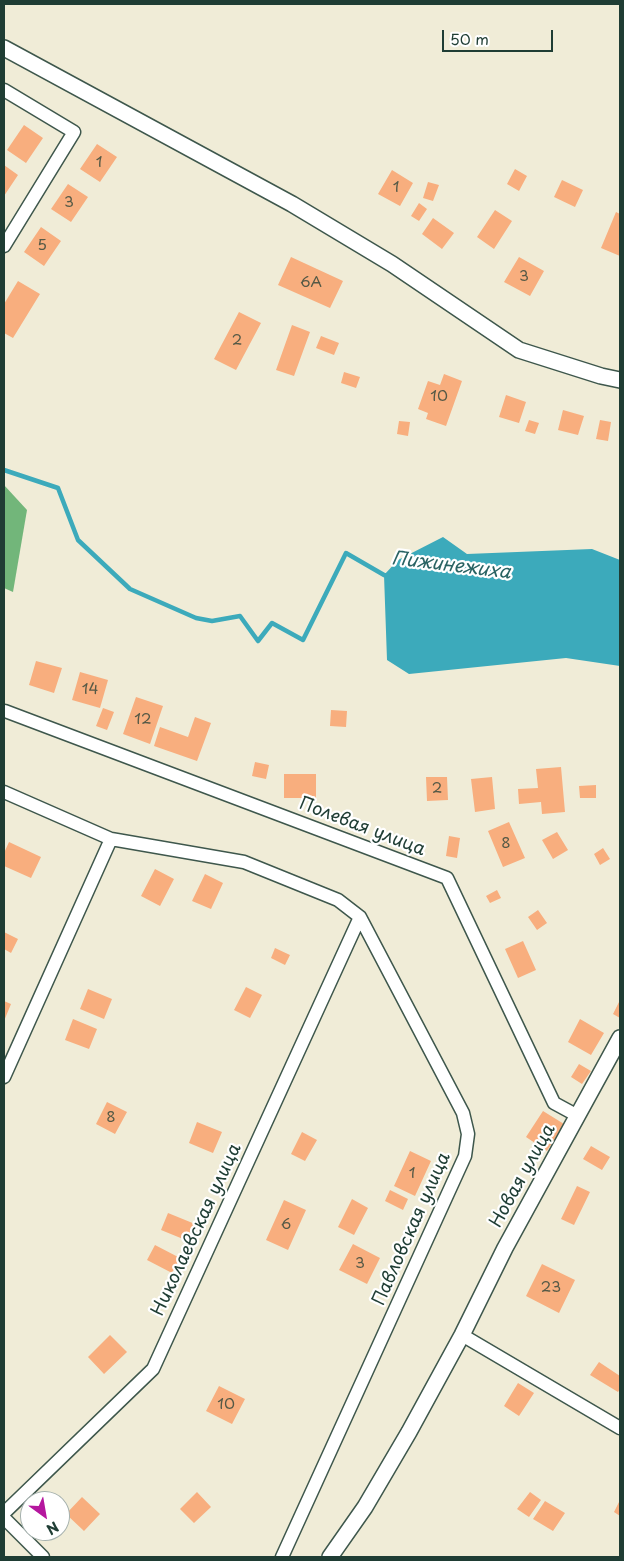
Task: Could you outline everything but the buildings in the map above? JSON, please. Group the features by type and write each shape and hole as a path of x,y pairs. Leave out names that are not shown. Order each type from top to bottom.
{"street":[{"path":"4,48 292,204 392,264 519,350 601,376 620,380"},
{"path":"4,90 74,132 4,246"},
{"name":"Полевая улица","path":"5,711 447,878 554,1103 578,1116"},
{"path":"4,792 111,839 244,862 338,900 360,917"},
{"path":"4,1077 111,839"},
{"name":"Николаевская улица","path":"4,1513 153,1369 360,917"},
{"name":"Павловская улица","path":"282,1557 465,1156 468,1134 462,1113 360,917"},
{"name":"Новая улица","path":"330,1557 365,1507 409,1432 462,1335 505,1248 620,1038"},
{"path":"462,1335 620,1428"},
{"path":"4,1518 43,1557"}],"green space":[{"path":"4,485 27,510 13,592 4,588"}],"water":[{"path":"443,537 467,554 592,549 620,560 620,666 566,658 409,674 387,660 384,575 398,560"}],"waterway":[{"name":"Пижинежиха","path":"4,470 58,488 78,540 130,589 196,618 212,621 240,616 258,641 272,623 303,640 346,553 388,576"}]}
